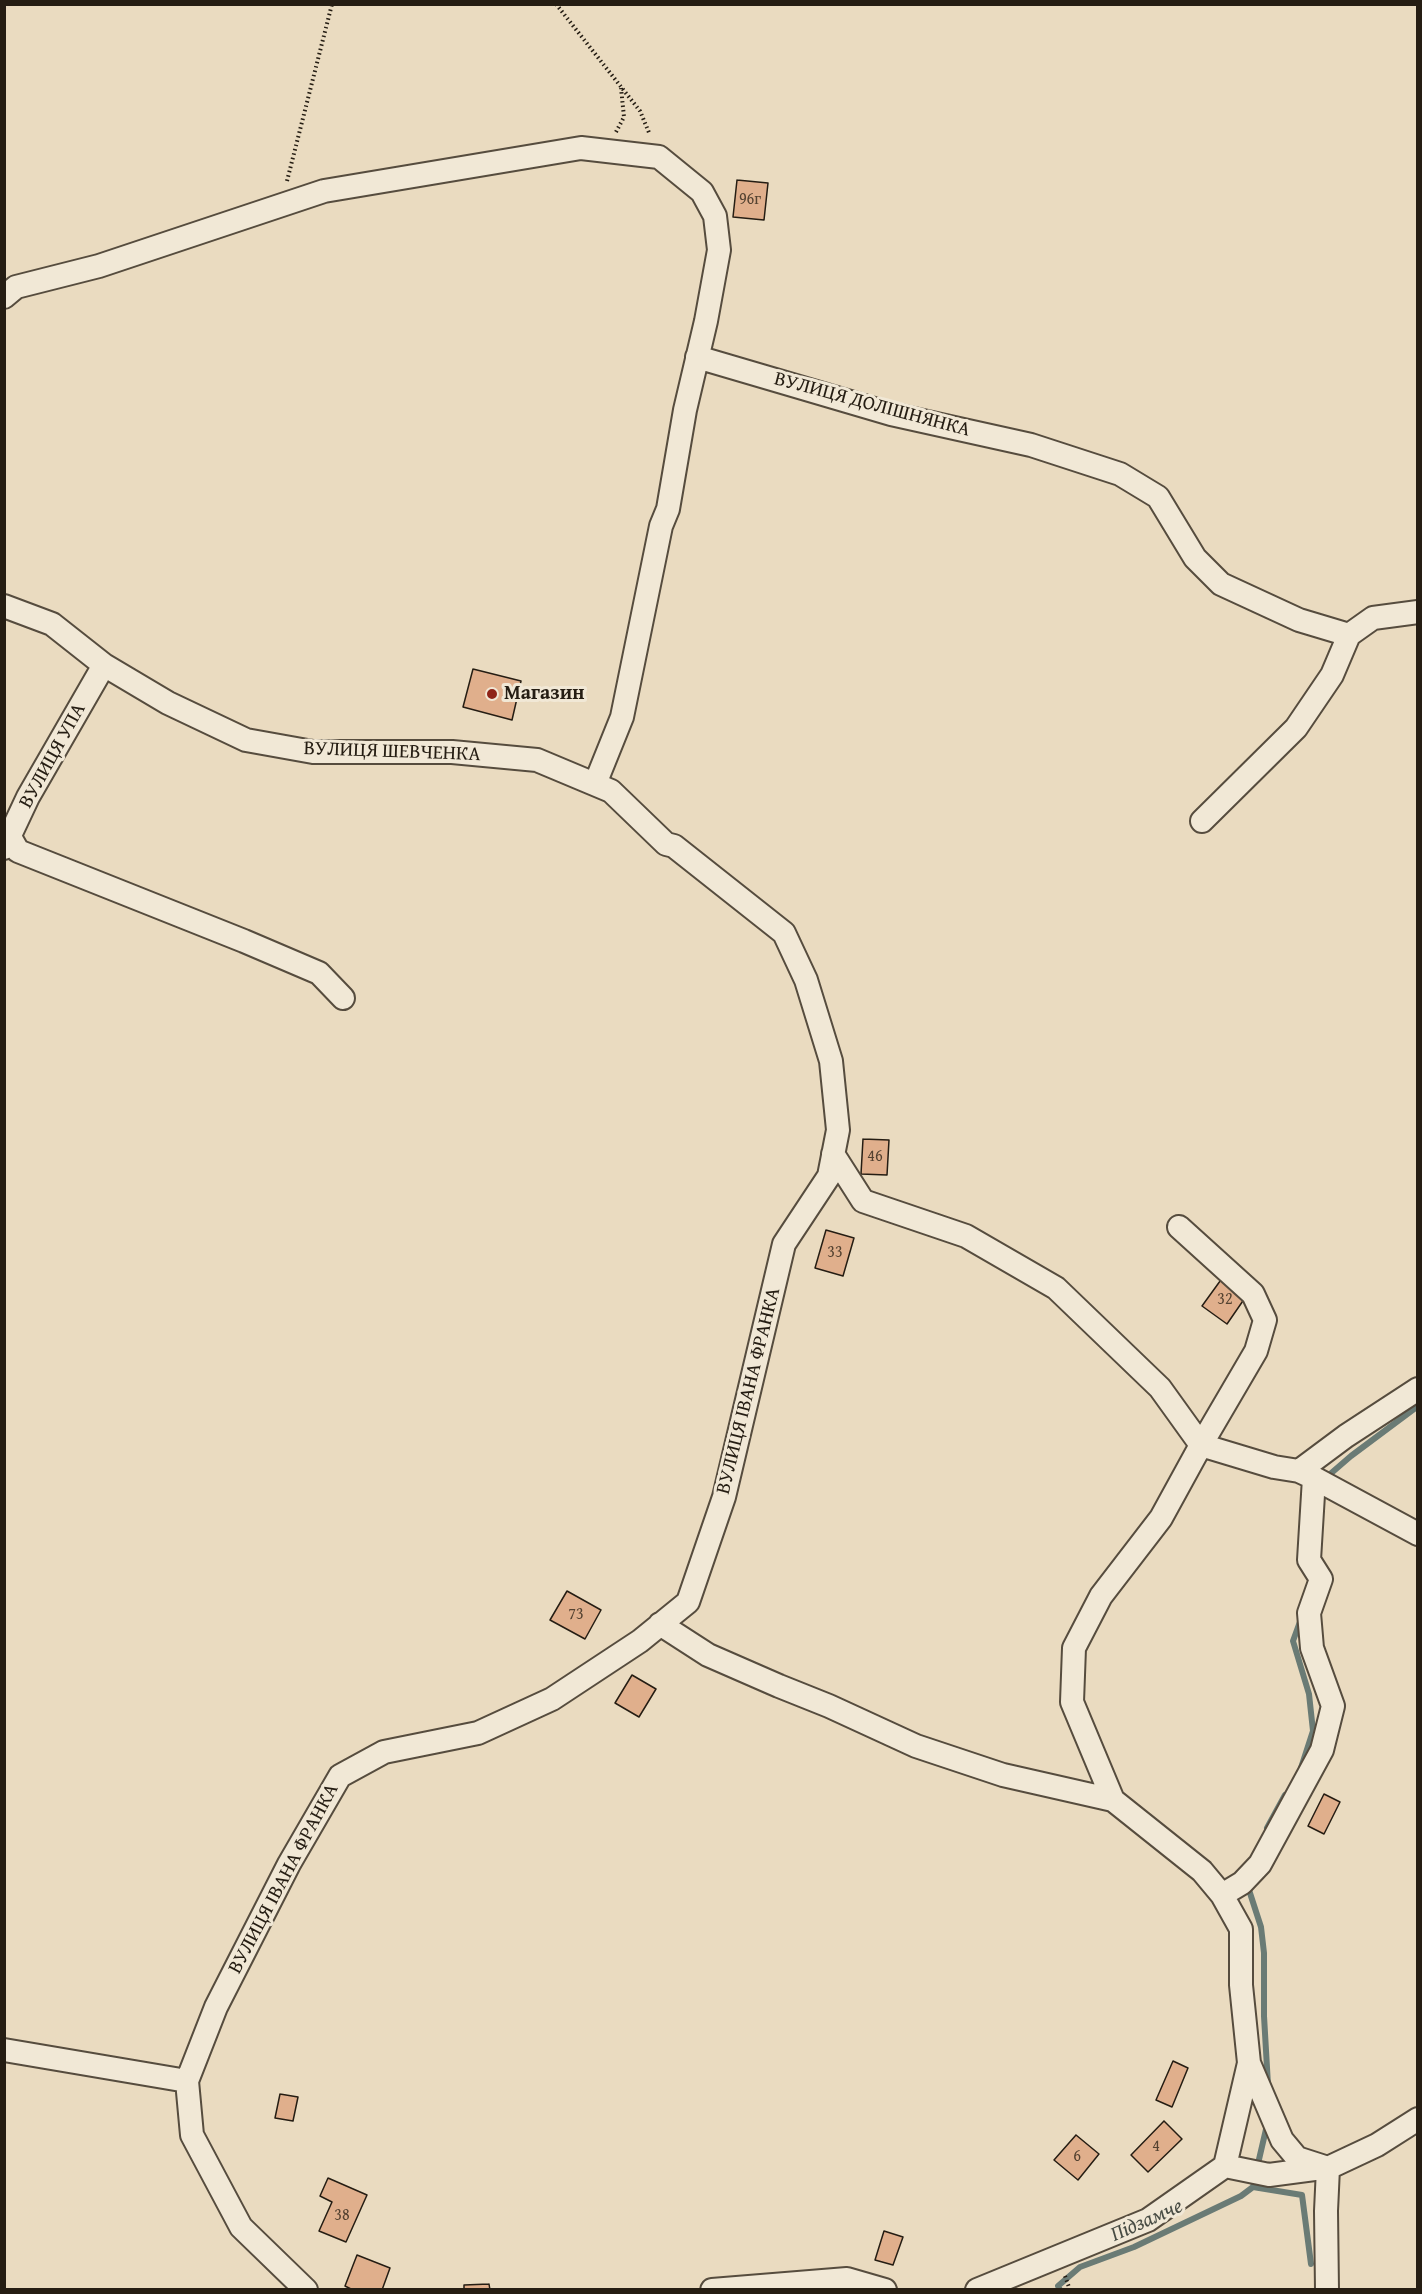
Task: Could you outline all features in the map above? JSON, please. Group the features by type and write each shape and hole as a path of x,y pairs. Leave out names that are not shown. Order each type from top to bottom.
{"street":[{"path":"4,297 16,287 99,266 324,191 581,148 659,157 702,192 716,216 719,249 685,410 668,509 661,526 622,717 595,784"},
{"name":"ВУЛИЦЯ ДОЛІШНЯНКА","path":"697,357 891,414 1031,445 1120,474 1158,497 1196,558 1221,584 1299,620 1349,635"},
{"name":"ВУЛИЦЯ ШЕВЧЕНКА","path":"4,606 52,624 104,664 168,703 246,741 313,753 452,752 537,760 595,784"},
{"path":"1202,820 1296,728 1332,675 1349,635 1373,618 1418,612"},
{"name":"ВУЛИЦЯ УПА","path":"7,842 28,797 104,664"},
{"name":"ВУЛИЦЯ ІВАНА ФРАНКА","path":"187,2081 221,1996 289,1864 340,1776 384,1752 478,1733 552,1700 640,1641 688,1602 724,1497 784,1245 829,1176 838,1130 831,1061 806,980 784,933 674,846 666,844 611,791 595,784"},
{"path":"7,842 18,851 233,936 319,973 343,998"},
{"path":"833,1154 863,1201 966,1236 1056,1288 1160,1388 1201,1445 1306,1474 1418,1534"},
{"path":"1113,1800 1072,1702 1074,1648 1101,1596 1161,1518 1256,1351 1265,1320 1253,1294 1179,1227"},
{"path":"1222,1894 1242,1883 1260,1864 1322,1750 1333,1706 1312,1648 1309,1613 1321,1580 1309,1560 1306,1474 1346,1436 1418,1389"},
{"path":"660,1624 708,1655 916,1746 1003,1775 1113,1800 1202,1871 1222,1894 1241,1929 1241,1985 1249,2063 1236,2169"},
{"path":"4,2050 187,2081 192,2135 241,2227 306,2289"},
{"path":"1249,2063 1282,2140 1297,2158 1328,2168"},
{"path":"977,2289 1148,2220 1236,2169 1269,2175 1328,2168 1377,2145 1418,2119"},
{"path":"1328,2168 1326,2211 1328,2289"},
{"path":"712,2289 847,2279 885,2289"}],"path":[{"path":"281,205 332,4"},
{"path":"556,4 640,111 659,157"},
{"path":"581,148 611,139 617,131 624,117 621,87"}],"building":[{"path":"737,180 768,183 764,220 733,217"},
{"name":"Магазин","path":"473,669 521,681 512,720 463,707"},
{"path":"863,1139 889,1140 887,1175 861,1174"},
{"path":"826,1230 854,1238 843,1276 815,1268"},
{"path":"1223,1277 1247,1295 1227,1324 1202,1306"},
{"path":"567,1591 601,1610 585,1639 550,1620"},
{"path":"632,1675 656,1689 639,1717 615,1703"},
{"path":"1324,1794 1340,1802 1324,1834 1308,1826"},
{"path":"1173,2061 1188,2068 1172,2107 1156,2100"},
{"path":"280,2094 298,2097 293,2121 275,2118"},
{"path":"1164,2121 1182,2139 1148,2172 1131,2155"},
{"path":"1076,2135 1099,2154 1078,2180 1054,2160"},
{"path":"328,2178 367,2195 346,2242 319,2231 332,2202 320,2196"},
{"path":"884,2231 903,2237 893,2265 875,2260"},
{"path":"357,2255 390,2268 382,2290 353,2290 345,2286"},
{"path":"489,2284 490,2290 464,2290 464,2285"}],"waterway":[{"path":"1329,1475 1418,1406"},
{"path":"1301,1619 1293,1641 1309,1694 1313,1731 1301,1768"},
{"path":"1267,1828 1285,1795"},
{"path":"1249,1890 1261,1927 1264,1953 1264,2016 1268,2085"},
{"path":"1257,2168 1267,2125"},
{"path":"1255,2178 1253,2187 1302,2195 1311,2264"},
{"name":"Підзамче","path":"1060,2290 1058,2286 1080,2267 1134,2247 1241,2196 1253,2187"}],"place":[{"name":"Магазин","path":"492,694"}]}
